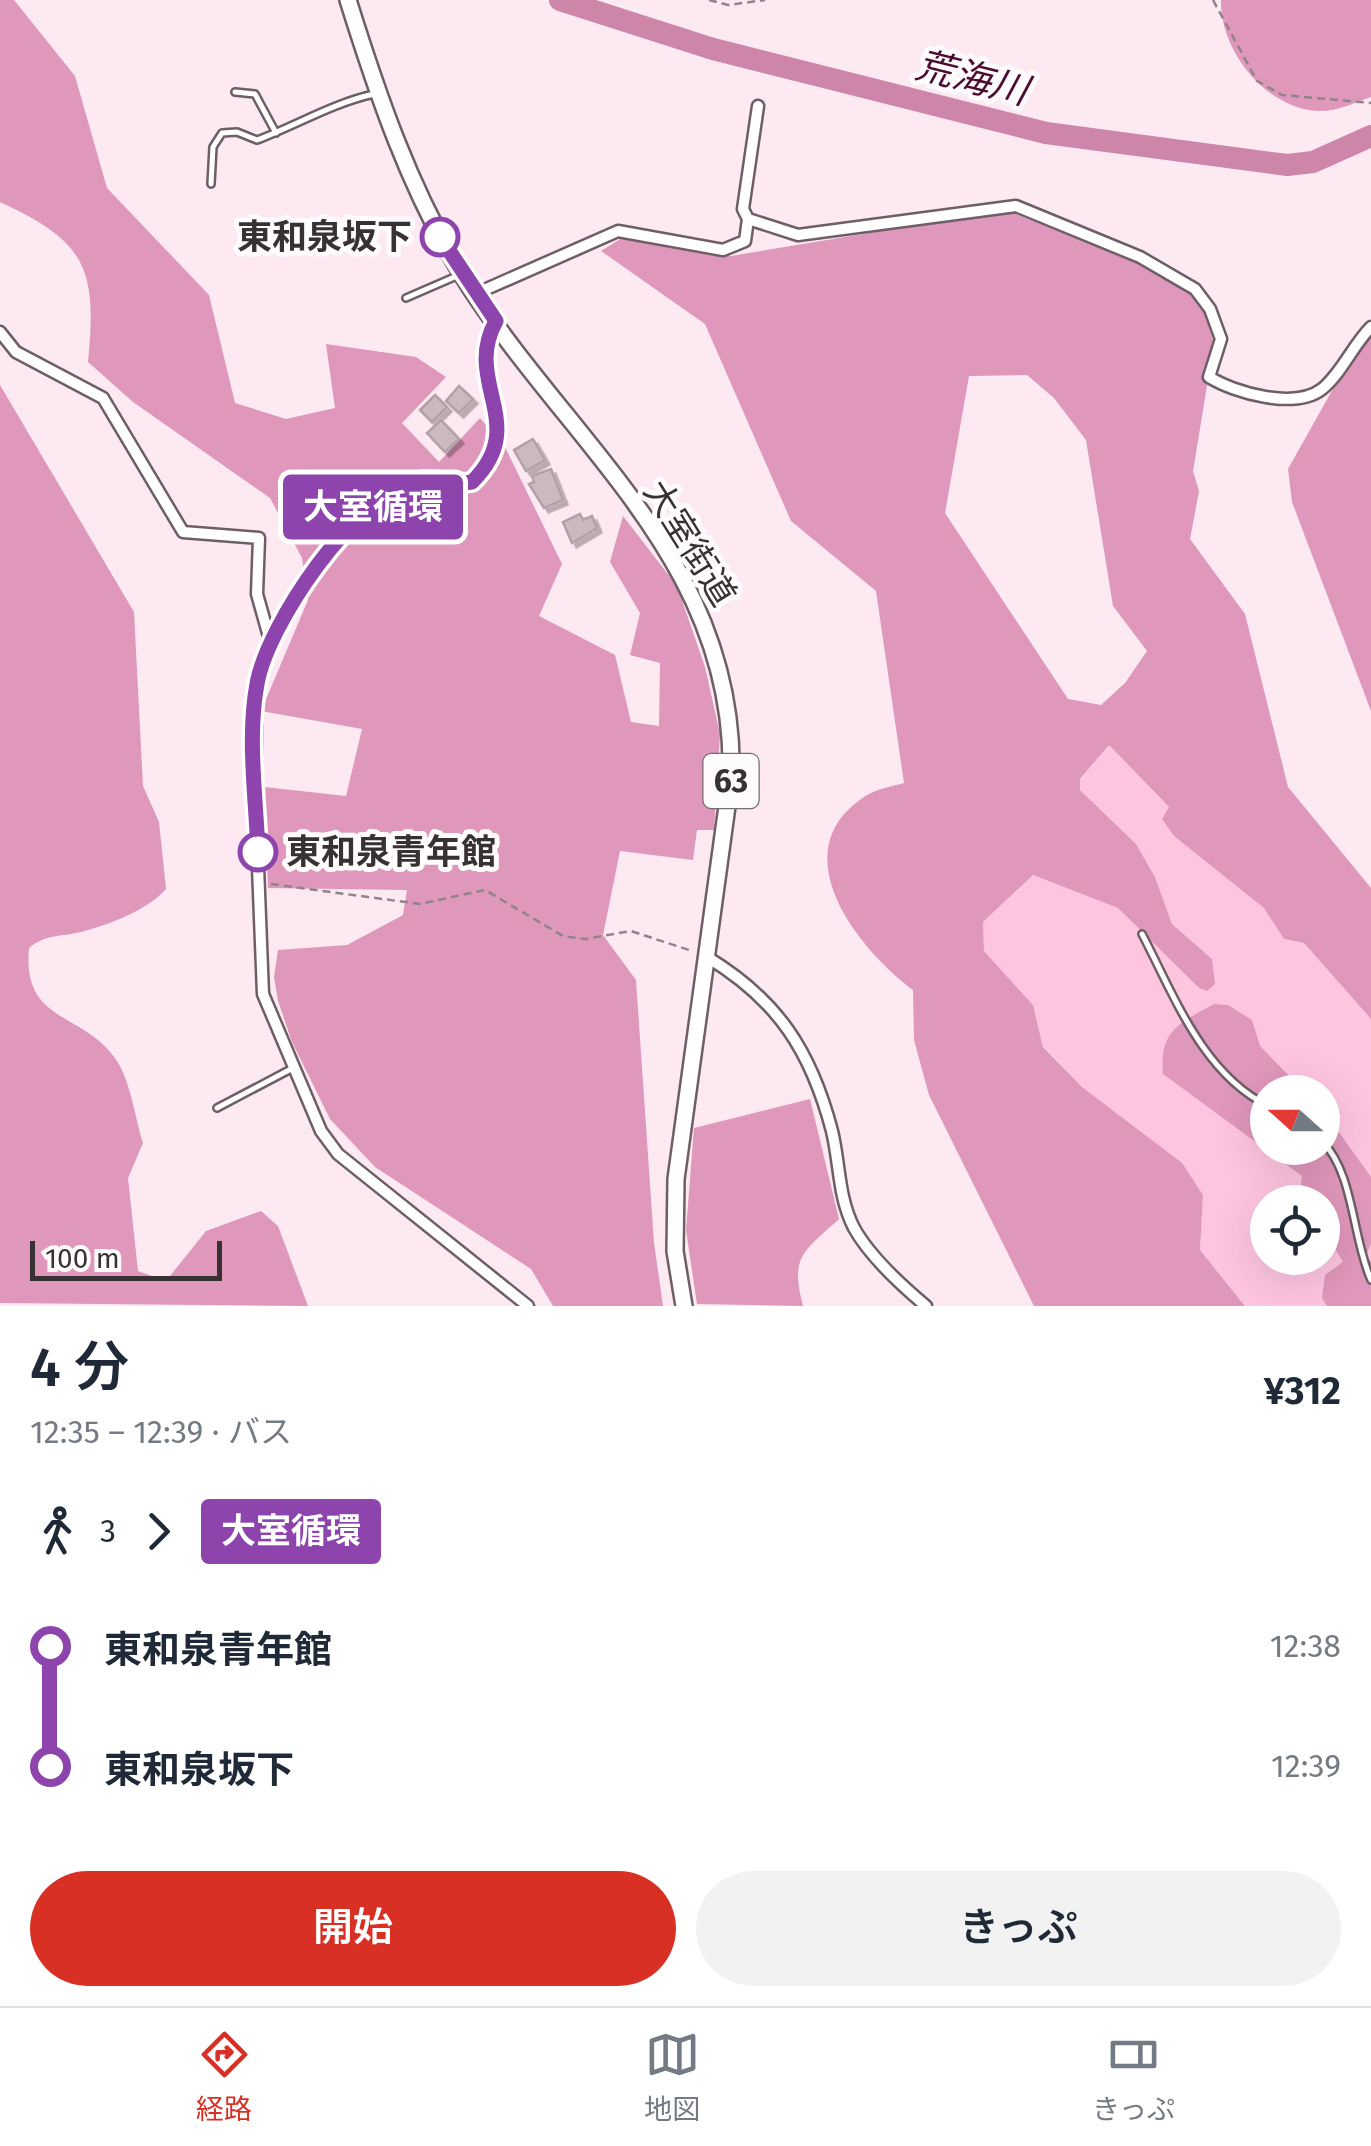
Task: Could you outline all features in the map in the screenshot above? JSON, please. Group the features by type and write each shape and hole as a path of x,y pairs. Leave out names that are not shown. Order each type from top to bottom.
{"main road":[{"name":"大室街道","path":"348,0 377,93 408,173 462,274 667,551 702,611 715,647 732,741 726,832 676,1179 676,1251 684,1306"}],"street":[{"path":"758,106 743,209 748,218 798,235 1016,206 1140,257 1195,289 1210,309 1222,338 1208,378 1266,396 1298,397 1326,387 1354,344 1371,328"},
{"path":"475,294 618,231 723,250 740,245 748,218"},
{"path":"496,321 486,338 484,360 500,428 484,470 472,482 447,486 420,480 386,495 311,574 271,644 257,680 254,706 263,994 321,1132 338,1154 528,1306"},
{"path":"0,332 16,352 103,398 182,532 260,538 257,594 271,644"},
{"path":"708,957 738,976 788,1024 811,1070 832,1132 843,1201 855,1230 901,1285 926,1306"}],"lane":[{"path":"236,92 256,94 276,133"},
{"path":"211,184 213,146 222,133 237,132 257,140 321,114 338,102 377,93"},
{"path":"406,298 462,274"},
{"path":"1142,934 1196,1039 1234,1084 1250,1094"},
{"path":"217,1108 293,1068"},
{"path":"1338,1165 1344,1175 1356,1241 1371,1280"}],"path":[{"path":"710,0 728,5 766,0"},
{"path":"1213,0 1258,81 1282,94 1371,103"},
{"path":"260,882 420,904 485,890 563,936 585,939 631,930 708,957"}],"shaded area":[{"path":"0,0 14,0 75,76 107,188 209,295 235,403 286,419 335,408 326,344 416,357 446,377 402,423 439,462 480,418 505,447 562,564 539,616 615,655 631,722 659,726 660,663 630,655 640,613 610,562 623,516 677,586 705,667 720,734 714,830 697,830 693,860 620,851 603,935 636,980 654,1243 663,1306 553,1306 531,1269 375,1167 330,1119 292,1042 278,1001 274,977 278,950 347,945 403,915 407,890 268,888 264,787 346,796 362,729 261,711 308,600 302,558 270,498 133,402 88,362 90,303 80,262 52,231 0,202"},
{"path":"1221,0 1371,0 1371,97 1324,111 1280,100 1237,57 1228,38"},
{"path":"990,213 1013,213 1131,260 1190,293 1204,311 1214,343 1193,471 1199,491 1190,539 1245,614 1288,787 1371,888 1371,1019 1304,943 1284,939 1264,908 1174,836 1162,819 1169,807 1109,745 1080,779 1080,790 1136,844 1155,877 1172,924 1212,959 1215,984 1207,991 1199,988 1118,908 1033,875 983,922 984,951 1033,1005 1043,1047 1082,1087 1182,1163 1203,1195 1200,1250 1245,1306 1034,1306 929,1095 914,1040 913,990 870,950 851,924 836,897 828,870 829,843 841,817 867,795 904,783 876,591 791,521 705,324 601,251 622,238 731,256","holes":["1027,375 1054,398 1086,440 1113,606 1147,651 1125,683 1101,705 1068,699 945,513 969,376"]},
{"path":"1371,334 1371,711 1292,502 1288,469 1357,346"},
{"path":"0,385 134,612 143,786 159,822 166,889 127,916 35,943 29,948 29,973 35,991 45,1004 103,1045 126,1080 143,1143 128,1178 138,1271 166,1281 206,1231 261,1211 278,1226 308,1306 0,1303"},
{"path":"1109,745 1169,807 1174,836 1265,908 1284,939 1304,943 1371,1019 1371,1306 1245,1306 1200,1250 1203,1195 1182,1164 1082,1087 1043,1046 1033,1005 984,951 983,922 1033,875 1118,908 1199,988 1212,959 1172,924 1155,877 1136,844 1080,790 1080,780"},
{"path":"1214,1004 1228,1005 1252,1020 1260,1046 1288,1075 1250,1075 1250,1138 1163,1074 1168,1038 1191,1017"},
{"path":"810,1099 839,1219 808,1248 799,1265 803,1306 697,1304 686,1230 694,1128"},
{"path":"1340,1134 1371,1177 1371,1244 1366,1255 1371,1262 1371,1306 1327,1306 1322,1298 1325,1275 1340,1275 1343,1262 1340,1185 1301,1185 1302,1176 1287,1165 1340,1165"}],"building":[{"path":"459,386 473,399 459,413 446,401"},
{"path":"435,395 447,407 432,422 420,410"},
{"path":"441,420 459,439 445,452 427,433"},
{"path":"533,439 545,460 526,471 514,450"},
{"path":"551,469 563,500 544,508 529,484 534,482 532,476"},
{"path":"580,514 583,520 592,516 597,528 572,543 563,522"}],"waterway":[{"name":"荒海川","path":"560,0 713,49 1046,133 1287,165 1313,162 1371,136"}],"bus line":[{"name":"大室循環","path":"258,852 254,706 257,680 271,644 311,574 386,495 420,480 447,486 472,482 484,470 496,447 500,428 484,374 486,338 496,321 440,237"}],"place":[{"name":"東和泉坂下","path":"440,237"},
{"name":"東和泉青年館","path":"258,852"}]}
